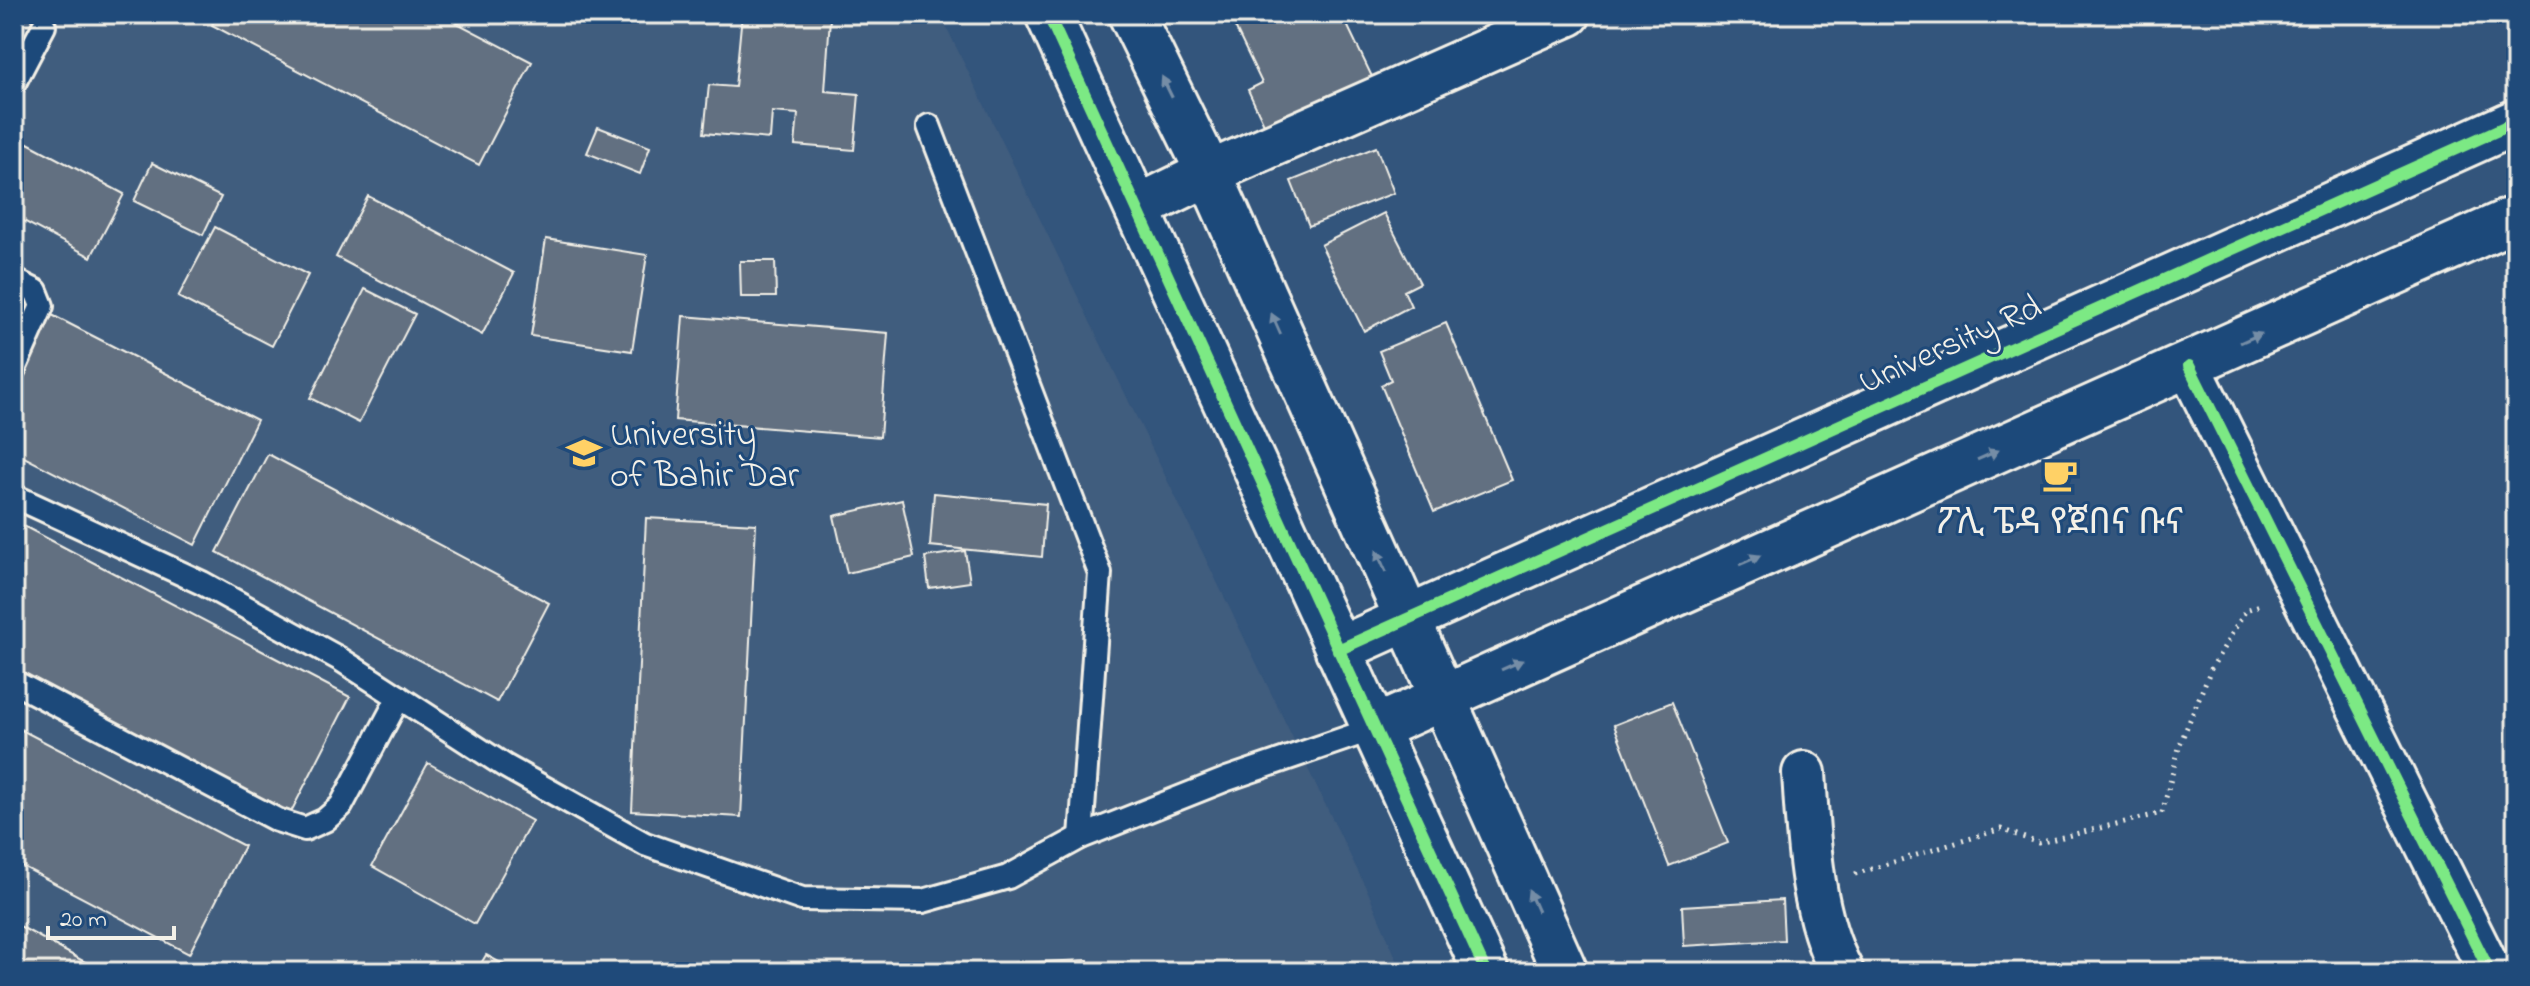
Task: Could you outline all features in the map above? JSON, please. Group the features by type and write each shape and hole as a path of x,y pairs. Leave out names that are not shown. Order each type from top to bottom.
{"street":[{"path":"1048,14 1486,972"},
{"path":"1131,14 1209,173 1565,972"},
{"path":"1137,208 1209,173 1569,14"},
{"name":"University Rd","path":"1338,650 2516,122"},
{"path":"1373,729 2516,218"},
{"path":"2189,366 2492,972 2516,962"},
{"path":"1804,773 1808,847 1835,960 1842,972"}],"lane":[{"path":"14,83 44,26"},
{"path":"929,126 1100,573 1081,837"},
{"path":"14,280 36,291 42,306 14,369"},
{"path":"14,496 202,583 340,659 505,766 645,844 802,899 923,901 1008,877 1081,837 1227,779 1373,729"},
{"path":"14,682 277,820 305,829 325,820 341,806 399,697"}],"path":[{"path":"1816,886 2001,829 2038,843 2162,813 2180,744 2211,669 2246,610 2300,590"}],"shaded area":[{"name":"University of Bahir Dar","path":"14,14 940,14 1368,892 1402,972 14,972"}],"building":[{"path":"217,14 440,14 532,62 479,165 212,25"},
{"path":"742,14 830,18 825,91 859,94 854,150 795,145 798,114 772,112 770,139 704,133 709,85 735,87"},
{"path":"1258,14 1342,14 1375,83 1268,133 1248,90 1262,83 1234,25"},
{"path":"598,127 650,147 640,174 587,153"},
{"path":"24,141 124,194 91,257 14,216 14,160"},
{"path":"1376,147 1394,193 1309,226 1291,181"},
{"path":"152,163 221,197 203,235 134,201"},
{"path":"368,196 514,273 482,335 336,257"},
{"path":"1384,213 1420,283 1404,291 1411,306 1364,331 1321,245"},
{"path":"215,227 308,275 272,346 178,297"},
{"path":"546,239 647,255 632,351 531,336"},
{"path":"740,261 775,261 776,297 741,297"},
{"path":"365,289 415,314 359,423 310,398"},
{"path":"52,315 257,420 195,545 14,452 14,391"},
{"path":"683,316 888,333 880,437 675,420"},
{"path":"1446,323 1512,480 1434,512 1381,385 1391,380 1379,351"},
{"path":"268,454 549,603 497,702 217,552"},
{"path":"934,493 1046,504 1042,557 930,546"},
{"path":"902,500 914,557 847,573 834,516"},
{"path":"646,518 756,524 741,817 632,811"},
{"path":"14,521 350,697 289,816 14,671"},
{"path":"965,551 970,582 929,588 925,557"},
{"path":"1672,702 1728,843 1669,866 1614,725"},
{"path":"14,726 244,846 189,954 14,862"},
{"path":"428,763 532,821 475,924 372,866"},
{"path":"1782,900 1784,940 1684,946 1682,906"},
{"path":"14,923 103,972 14,972"},
{"path":"486,955 517,972 476,972"},
{"path":"1088,960 1088,972 1014,972 1014,963"}],"cycle path":[{"path":"1048,14 1486,972"},
{"path":"1338,650 2516,122"},
{"path":"2189,366 2490,972"}],"place":[{"name":"University of Bahir Dar","path":"584,453"},
{"name":"ፖሊ ፔዳ የጀበና ቡና","path":"2060,475"}]}
